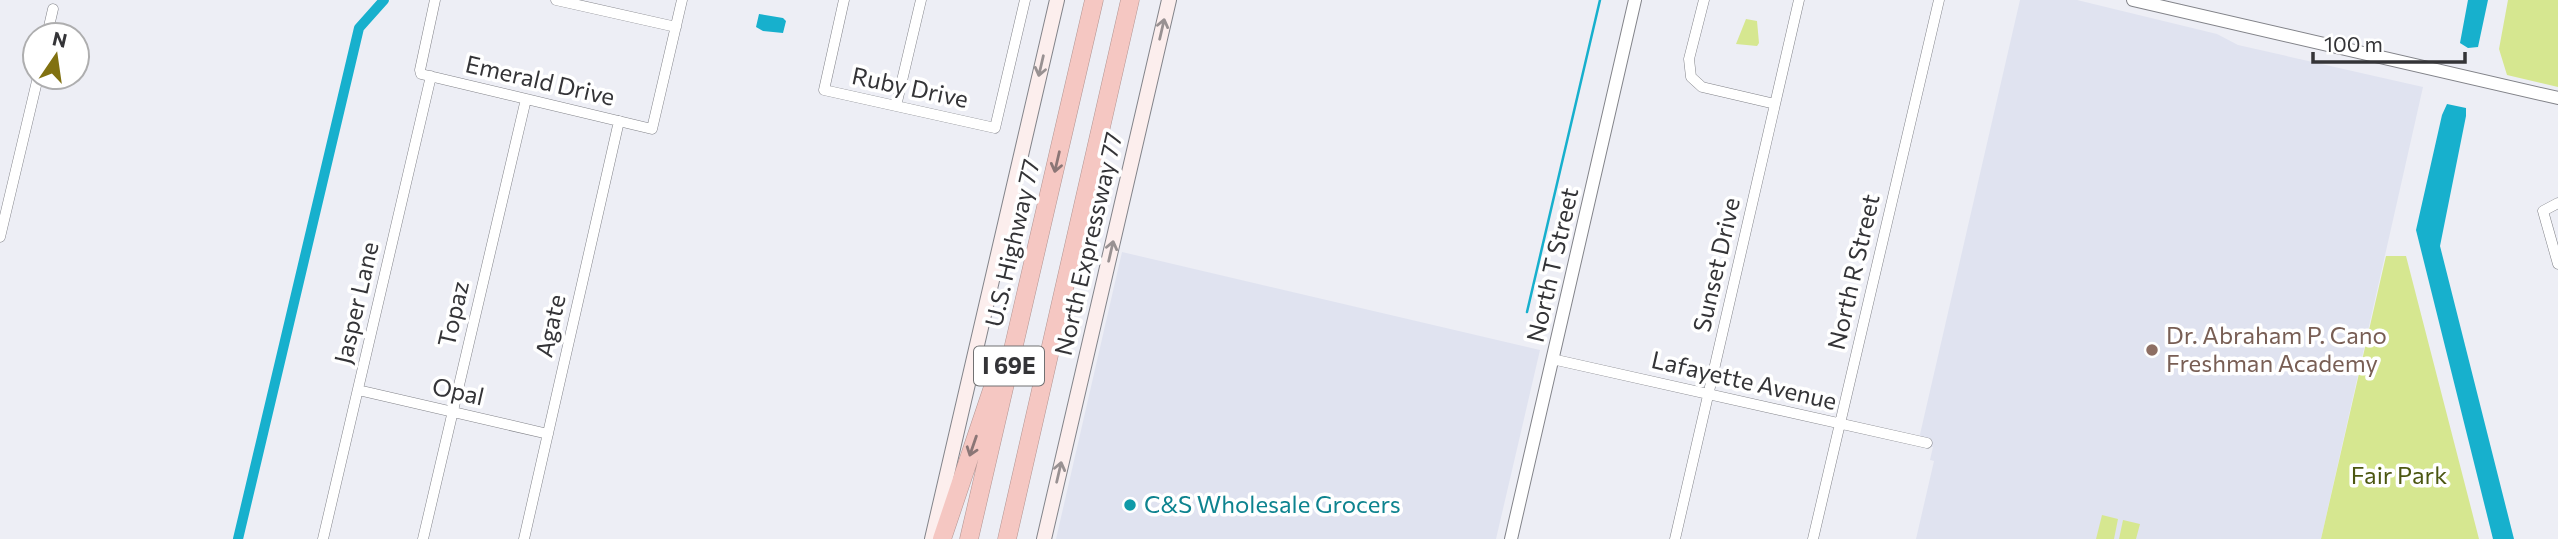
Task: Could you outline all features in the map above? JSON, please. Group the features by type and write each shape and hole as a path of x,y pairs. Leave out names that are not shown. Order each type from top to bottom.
{"highway":[{"name":"U.S. Highway 77","path":"969,539 1094,0"},
{"name":"I 69E","path":"1007,539 1130,0"},
{"path":"1110,89 1137,0"},
{"path":"942,539 997,377 1049,193"}],"main road":[{"path":"932,539 1057,0"},
{"name":"North Expressway 77","path":"1044,539 1169,0"}],"street":[{"name":"Emerald Drive","path":"435,0 421,74 652,129 676,27"},
{"path":"556,0 676,27 682,0"},
{"name":"Ruby Drive","path":"844,0 824,90 995,128 1025,0"},
{"path":"896,106 921,0"},
{"name":"North T Street","path":"1511,539 1635,0"},
{"path":"1704,0 1689,59 1691,77 1702,87 1775,104"},
{"name":"Sunset Drive","path":"1675,539 1799,0"},
{"name":"North R Street","path":"1813,539 1939,0"},
{"path":"2133,0 2558,98"},
{"path":"51,21 54,9"},
{"name":"Jasper Lane","path":"323,539 431,76"},
{"path":"0,237 34,91"},
{"name":"Topaz","path":"424,539 526,99"},
{"name":"Agate","path":"524,539 618,121"},
{"path":"2558,203 2543,211 2558,264"},
{"name":"Lafayette Avenue","path":"1552,359 1927,443"},
{"name":"Opal","path":"358,390 548,434"}],"shaded area":[{"name":"Dr. Abraham P. Cano Freshman Academy","path":"2020,0 2077,0 2217,34 2238,45 2423,87 2321,539 1916,539 1934,461 1930,460 1933,447 1918,443"},
{"path":"1122,252 1540,350 1496,539 1056,539"}],"green space":[{"path":"2508,0 2558,0 2558,87 2507,75 2499,49"},
{"path":"1746,19 1757,21 1757,46 1736,44"},
{"name":"Fair Park","path":"2386,256 2406,256 2479,539 2321,539"},
{"path":"2102,515 2118,519 2114,539 2096,539"},
{"path":"2123,520 2140,524 2136,539 2119,539"}],"water":[{"path":"2468,0 2488,0 2478,47 2468,48 2460,43"},
{"path":"759,14 783,18 786,21 783,33 763,31 756,27"},
{"path":"2447,104 2466,108 2466,116 2440,246 2514,539 2493,539 2416,230 2442,115"}],"waterway":[{"path":"238,539 359,28 384,0"},
{"path":"1527,312 1600,0"}],"place":[{"name":"Dr. Abraham P. Cano Freshman Academy","path":"2152,350"},
{"name":"C&S Wholesale Grocers","path":"1130,505"}]}
